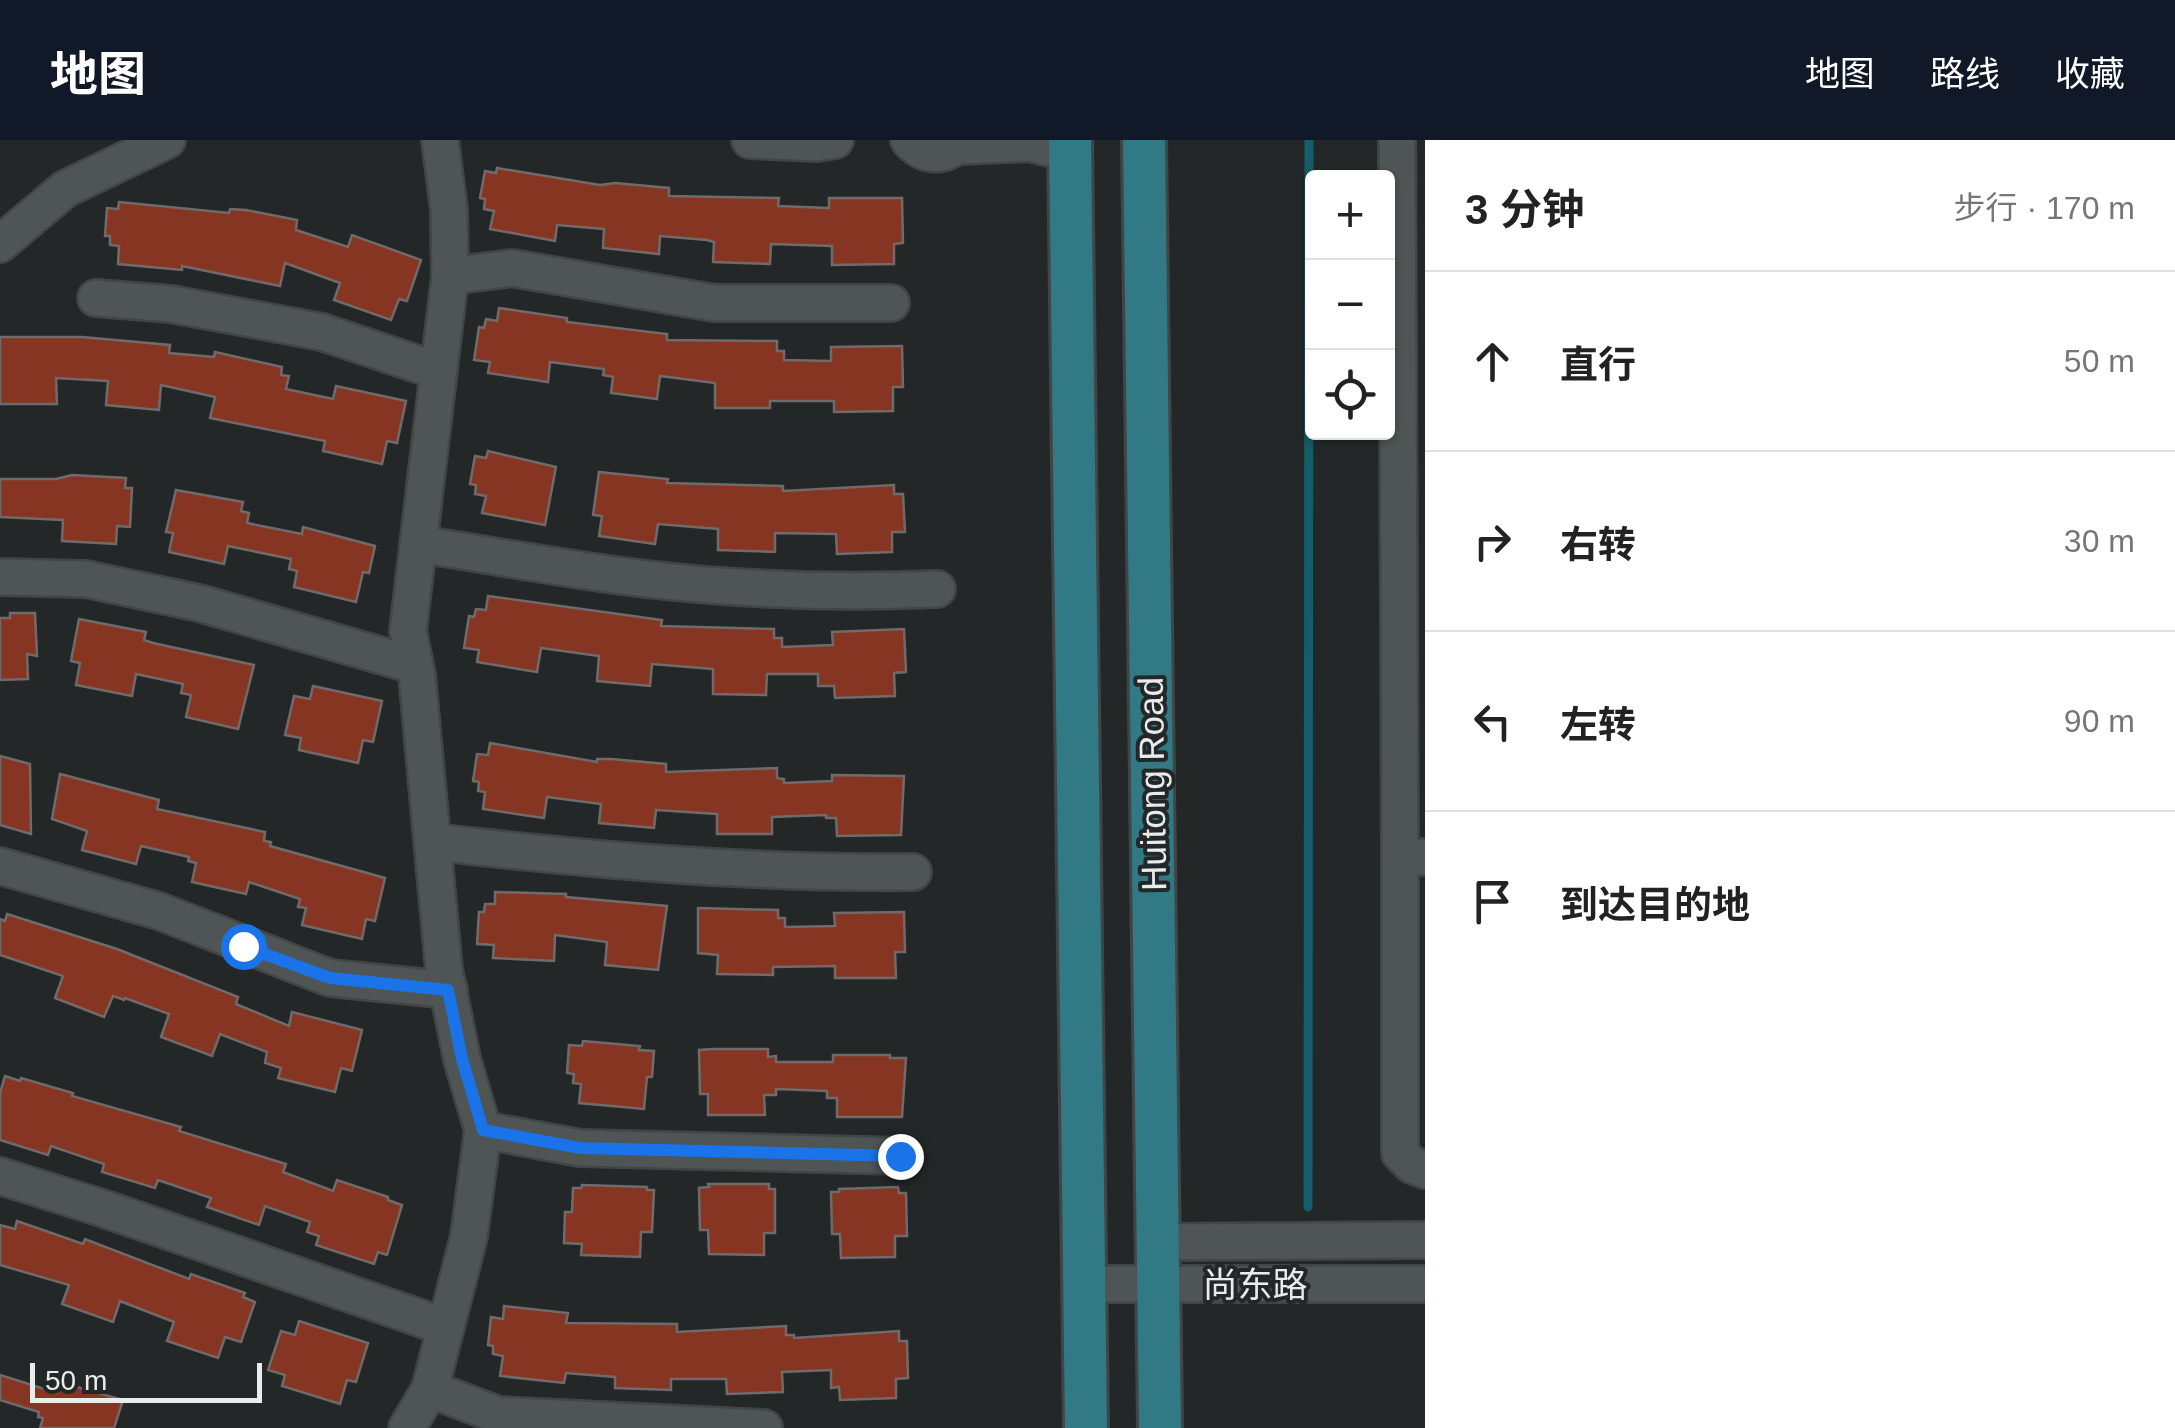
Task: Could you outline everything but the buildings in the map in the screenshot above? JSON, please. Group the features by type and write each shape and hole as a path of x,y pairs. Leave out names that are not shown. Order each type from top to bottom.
{"main road":[{"name":"Huitong Road","path":"1144,140 1160,1428"},
{"name":"Huitong Road","path":"1070,146 1086,1428"}],"street":[{"path":"0,244 65,189 167,140"},
{"path":"407,1428 430,1389 468,1236 483,1130 462,1059 448,990 408,631 450,276 448,194 440,140"},
{"path":"750,140 816,144 835,140"},
{"path":"909,140 925,152 936,154 960,143 1070,146"},
{"path":"1397,140 1412,359 1412,857 1400,1153 1412,1165 1425,1170"},
{"path":"450,276 512,268 714,303 891,303"},
{"path":"96,298 172,304 322,332 438,371"},
{"path":"418,544 638,578 746,588 937,589"},
{"path":"0,577 86,578 199,603 414,666"},
{"path":"434,842 666,864 840,873 913,872"},
{"path":"0,866 159,911 330,978 448,990"},
{"path":"483,1130 580,1148 900,1156"},
{"path":"0,1176 446,1326"},
{"name":"尚东路","path":"1157,1242 1425,1240"},
{"name":"尚东路","path":"1086,1284 1425,1284"},
{"path":"430,1389 498,1415 764,1428"}],"waterway":[{"path":"1308,1207 1309,140"}],"route":[{"path":"243,946 330,978 448,990 462,1059 483,1130 580,1148 900,1156"}]}
